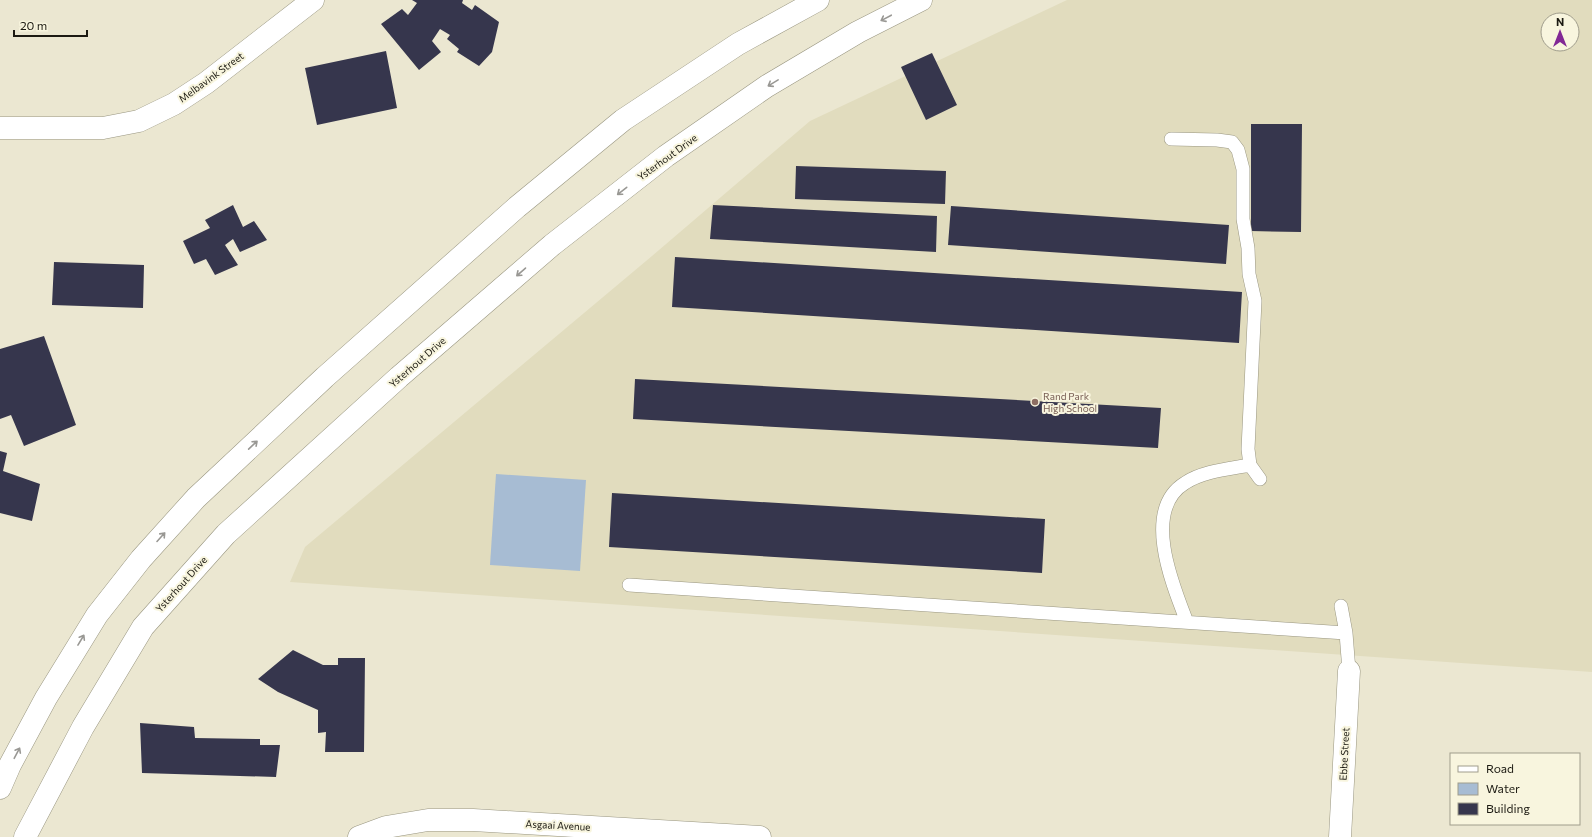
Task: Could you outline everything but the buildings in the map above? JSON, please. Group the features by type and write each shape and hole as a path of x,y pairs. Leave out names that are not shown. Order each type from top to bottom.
{"main road":[{"name":"Melbavink Street","path":"0,128 104,128 140,121 174,104 206,83 313,0"},
{"path":"0,788 10,765 46,698 96,615 141,559 196,498 330,372 517,208 623,120 738,44 818,0"},
{"name":"Ysterhout Drive","path":"25,837 34,826 83,727 143,627 226,534 400,377 540,255 660,161 767,86 858,32 921,0"},
{"name":"Ebbe Street","path":"1340,837 1349,671"},
{"name":"Asgaai Avenue","path":"359,837 386,827 428,820 473,820 760,837"}],"lane":[{"path":"1171,139 1217,140 1232,142 1238,150 1243,169 1243,219 1248,248 1249,274 1255,301 1248,450 1250,465 1260,479"},
{"path":"1187,622 1174,589 1162,538 1166,507 1172,494 1185,483 1207,474 1250,465"},
{"path":"629,585 1346,633"},
{"path":"1341,606 1346,633 1349,671"}],"shaded area":[{"name":"Rand Park High School","path":"1067,0 1592,0 1592,672 290,582 305,547 652,256 810,121"}],"water":[{"path":"496,474 586,480 580,571 490,565"}],"place":[{"name":"Rand Park High School","path":"1035,402"}]}
